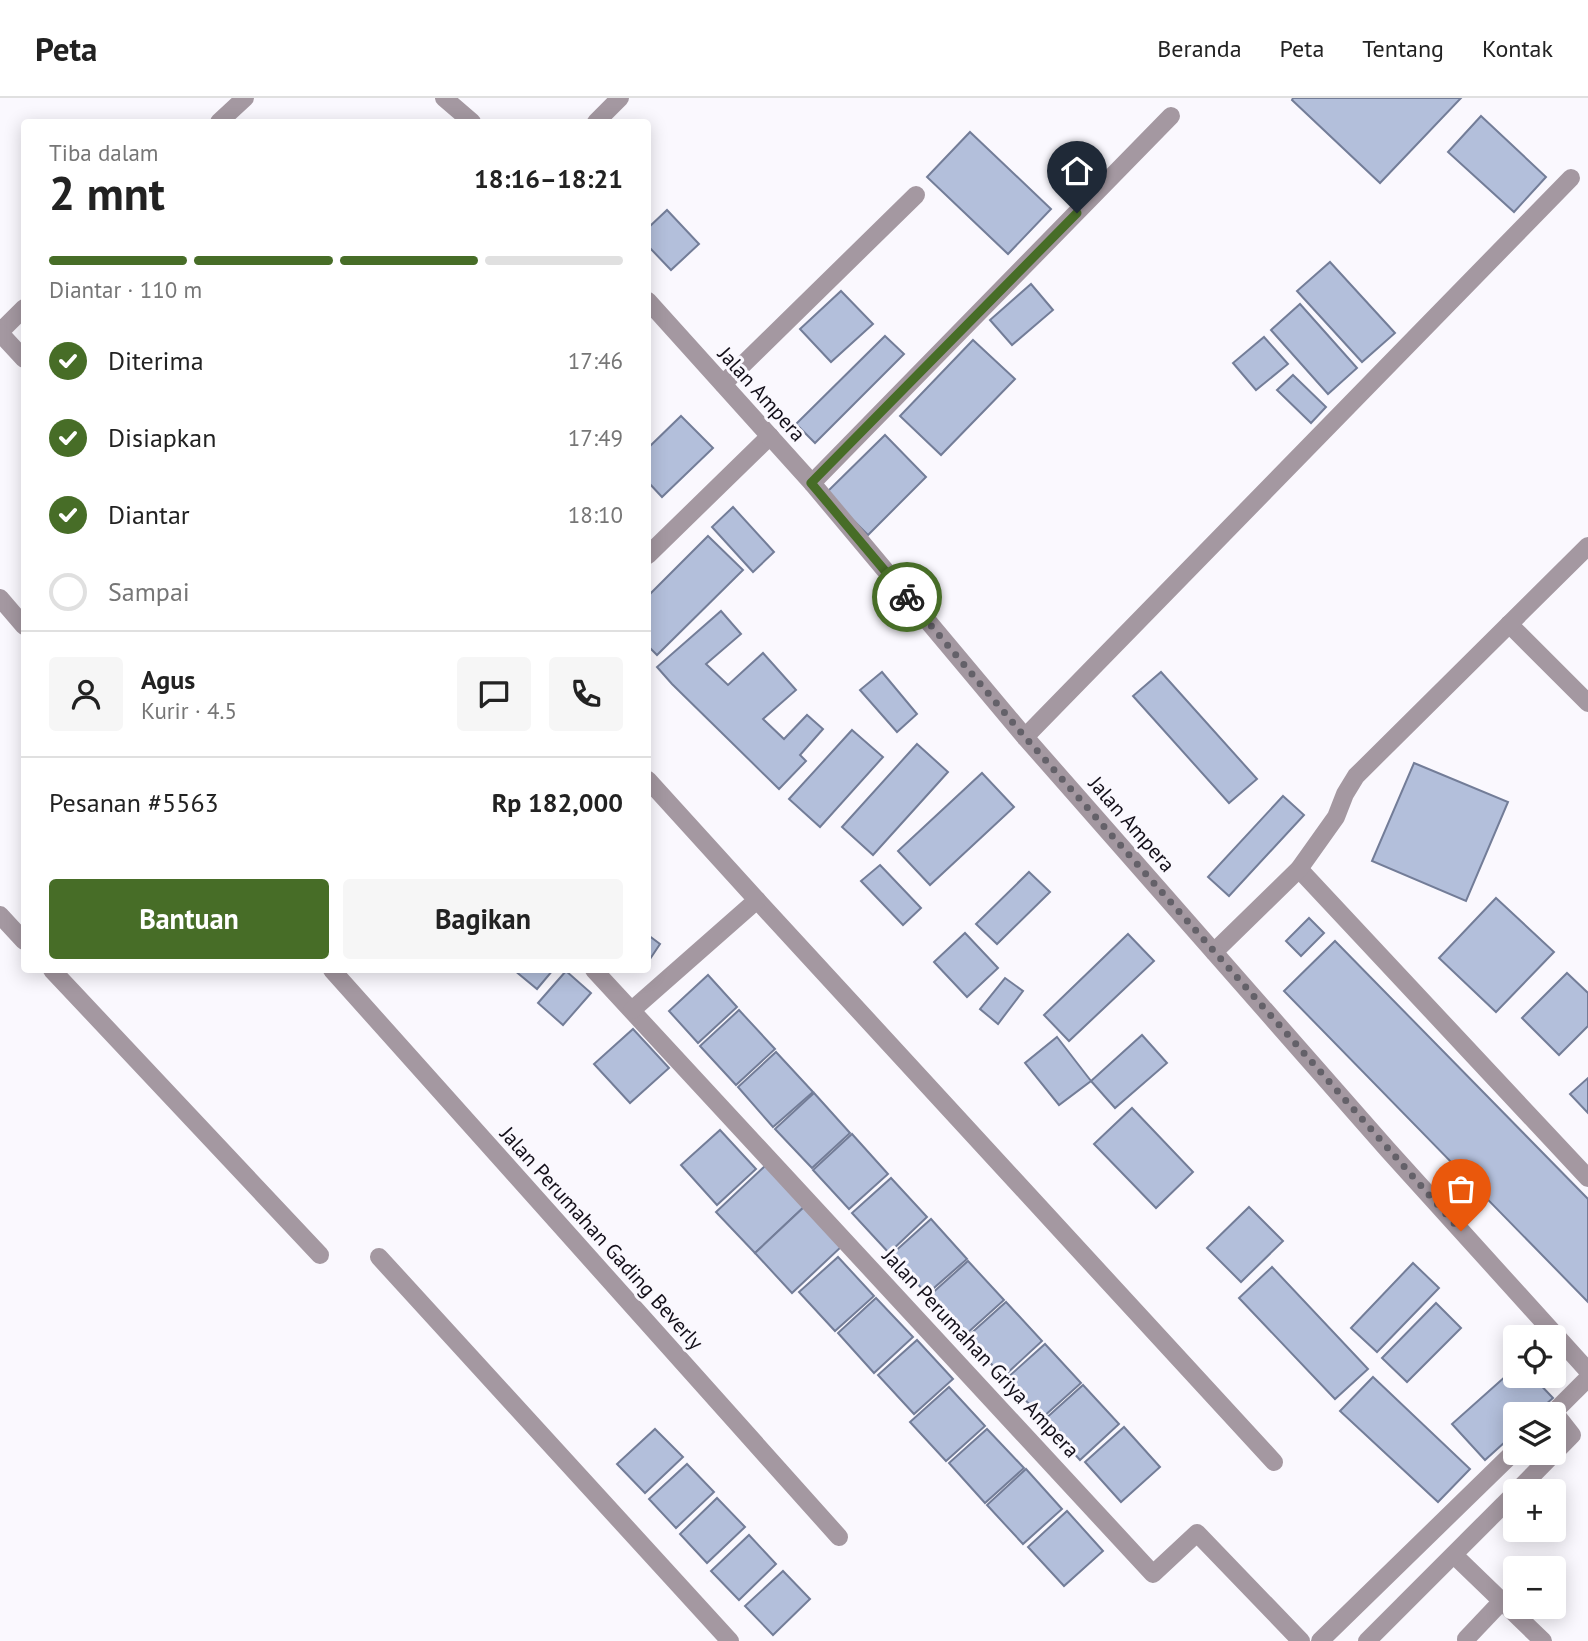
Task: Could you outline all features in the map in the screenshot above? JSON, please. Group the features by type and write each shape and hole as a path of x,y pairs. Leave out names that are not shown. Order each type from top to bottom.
{"street":[{"path":"222,119 245,98"},
{"path":"444,98 468,119"},
{"path":"599,119 620,98"},
{"path":"811,483 1171,116"},
{"path":"1025,737 1571,178"},
{"path":"723,384 916,195"},
{"name":"Jalan Ampera","path":"651,304 811,483 1025,737 1388,1150 1588,1371"},
{"path":"21,311 0,332 21,356"},
{"path":"651,552 770,436"},
{"path":"1214,952 1299,869 1336,817 1356,776 1588,546"},
{"path":"0,598 21,622"},
{"path":"1509,624 1588,703"},
{"path":"651,782 1274,1462"},
{"path":"1299,869 1588,1178"},
{"path":"632,1010 757,900"},
{"path":"0,915 21,938"},
{"path":"55,973 320,1255"},
{"name":"Jalan Perumahan Gading Beverly","path":"335,973 839,1537"},
{"name":"Jalan Perumahan Griya Ampera","path":"597,973 1153,1574 1198,1532 1301,1641"},
{"path":"379,1257 730,1641"},
{"path":"1564,1402 1588,1378"},
{"path":"1566,1428 1572,1435 1566,1441"},
{"path":"1320,1641 1503,1463"},
{"path":"1529,1479 1543,1465"},
{"path":"1367,1641 1503,1505"},
{"path":"1454,1555 1543,1641"},
{"path":"1466,1639 1502,1601"}],"building":[{"path":"1461,98 1380,183 1292,100"},
{"path":"1481,116 1546,177 1514,212 1448,152"},
{"path":"970,132 1051,209 1008,254 927,177"},
{"path":"667,210 699,244 671,270 651,249 651,225"},
{"path":"1330,262 1395,333 1362,362 1297,291"},
{"path":"1031,284 1053,310 1012,345 990,320"},
{"path":"841,291 873,324 831,362 800,329"},
{"path":"1300,304 1357,368 1328,394 1271,330"},
{"path":"885,336 904,354 815,443 796,424"},
{"path":"1264,337 1288,364 1256,390 1233,363"},
{"path":"973,340 1015,379 941,455 900,416"},
{"path":"1293,375 1326,407 1311,423 1277,390"},
{"path":"681,416 713,448 662,497 651,485 651,445"},
{"path":"885,435 926,477 868,535 826,493"},
{"path":"733,507 774,552 753,572 712,527"},
{"path":"708,536 743,570 657,655 651,649 651,593"},
{"path":"721,611 741,634 706,664 728,685 763,653 796,690 763,719 784,739 807,715 823,729 800,755 806,761 779,789 657,667"},
{"path":"882,672 917,714 897,732 860,690"},
{"path":"1161,672 1257,779 1229,803 1133,696"},
{"path":"852,730 883,757 820,827 789,799"},
{"path":"917,744 948,772 873,855 842,827"},
{"path":"1414,763 1508,802 1466,901 1372,861"},
{"path":"982,773 1014,807 930,885 898,851"},
{"path":"1283,796 1304,815 1229,896 1208,877"},
{"path":"880,865 921,908 903,925 861,881"},
{"path":"1029,872 1050,892 997,944 976,924"},
{"path":"1496,898 1554,952 1496,1012 1439,958"},
{"path":"1309,918 1324,933 1301,956 1286,941"},
{"path":"965,933 998,968 967,997 934,962"},
{"path":"1128,934 1154,961 1069,1041 1044,1015"},
{"path":"651,937 660,944 651,958"},
{"path":"1335,941 1588,1199 1588,1302 1284,991"},
{"path":"518,973 550,973 537,989"},
{"path":"564,973 568,973 591,993 563,1025 538,1003"},
{"path":"1567,973 1588,993 1588,1026 1559,1055 1522,1018"},
{"path":"708,975 737,1007 698,1043 669,1011"},
{"path":"1005,978 1023,991 998,1024 980,1009"},
{"path":"739,1010 775,1049 736,1085 700,1046"},
{"path":"633,1029 669,1068 630,1103 594,1064"},
{"path":"1142,1035 1167,1063 1115,1108 1091,1081"},
{"path":"1057,1037 1091,1081 1059,1105 1025,1063"},
{"path":"776,1052 813,1092 773,1127 738,1087"},
{"path":"1588,1078 1588,1113 1570,1094"},
{"path":"814,1093 850,1133 812,1168 775,1129"},
{"path":"1132,1108 1193,1172 1156,1208 1094,1144"},
{"path":"720,1130 756,1169 717,1205 681,1165"},
{"path":"852,1134 888,1174 849,1209 813,1170"},
{"path":"766,1165 805,1206 755,1253 716,1212"},
{"path":"891,1178 927,1217 889,1253 852,1213"},
{"path":"805,1206 842,1246 792,1293 755,1253"},
{"path":"1249,1207 1283,1241 1241,1282 1207,1248"},
{"path":"931,1219 967,1259 927,1294 891,1255"},
{"path":"838,1257 874,1296 835,1331 799,1292"},
{"path":"968,1261 1004,1300 965,1335 929,1296"},
{"path":"1413,1263 1439,1288 1377,1352 1351,1328"},
{"path":"1272,1267 1368,1369 1335,1399 1239,1298"},
{"path":"876,1298 913,1337 874,1373 838,1333"},
{"path":"1006,1302 1042,1341 1003,1377 967,1337"},
{"path":"1436,1303 1461,1328 1407,1382 1382,1358"},
{"path":"917,1340 953,1379 914,1414 878,1375"},
{"path":"1045,1344 1081,1383 1042,1418 1006,1379"},
{"path":"1373,1377 1470,1469 1438,1502 1340,1411"},
{"path":"1503,1379 1503,1388 1543,1388 1553,1398 1548,1402 1503,1402 1503,1444 1485,1460 1452,1424"},
{"path":"1083,1385 1119,1424 1080,1460 1044,1420"},
{"path":"949,1387 985,1426 946,1461 910,1422"},
{"path":"1124,1427 1160,1467 1121,1502 1085,1462"},
{"path":"655,1429 683,1457 645,1493 617,1464"},
{"path":"987,1429 1024,1468 985,1503 949,1463"},
{"path":"687,1464 714,1492 676,1528 649,1499"},
{"path":"1026,1469 1062,1509 1023,1544 987,1505"},
{"path":"717,1498 745,1527 707,1563 680,1534"},
{"path":"1067,1511 1103,1551 1064,1586 1028,1547"},
{"path":"749,1535 776,1564 739,1600 711,1571"},
{"path":"783,1571 810,1599 773,1635 745,1606"}],"way so far":[{"path":"907,597 1025,737 1461,1231"}],"route":[{"path":"907,597 811,483 1077,213"}]}
